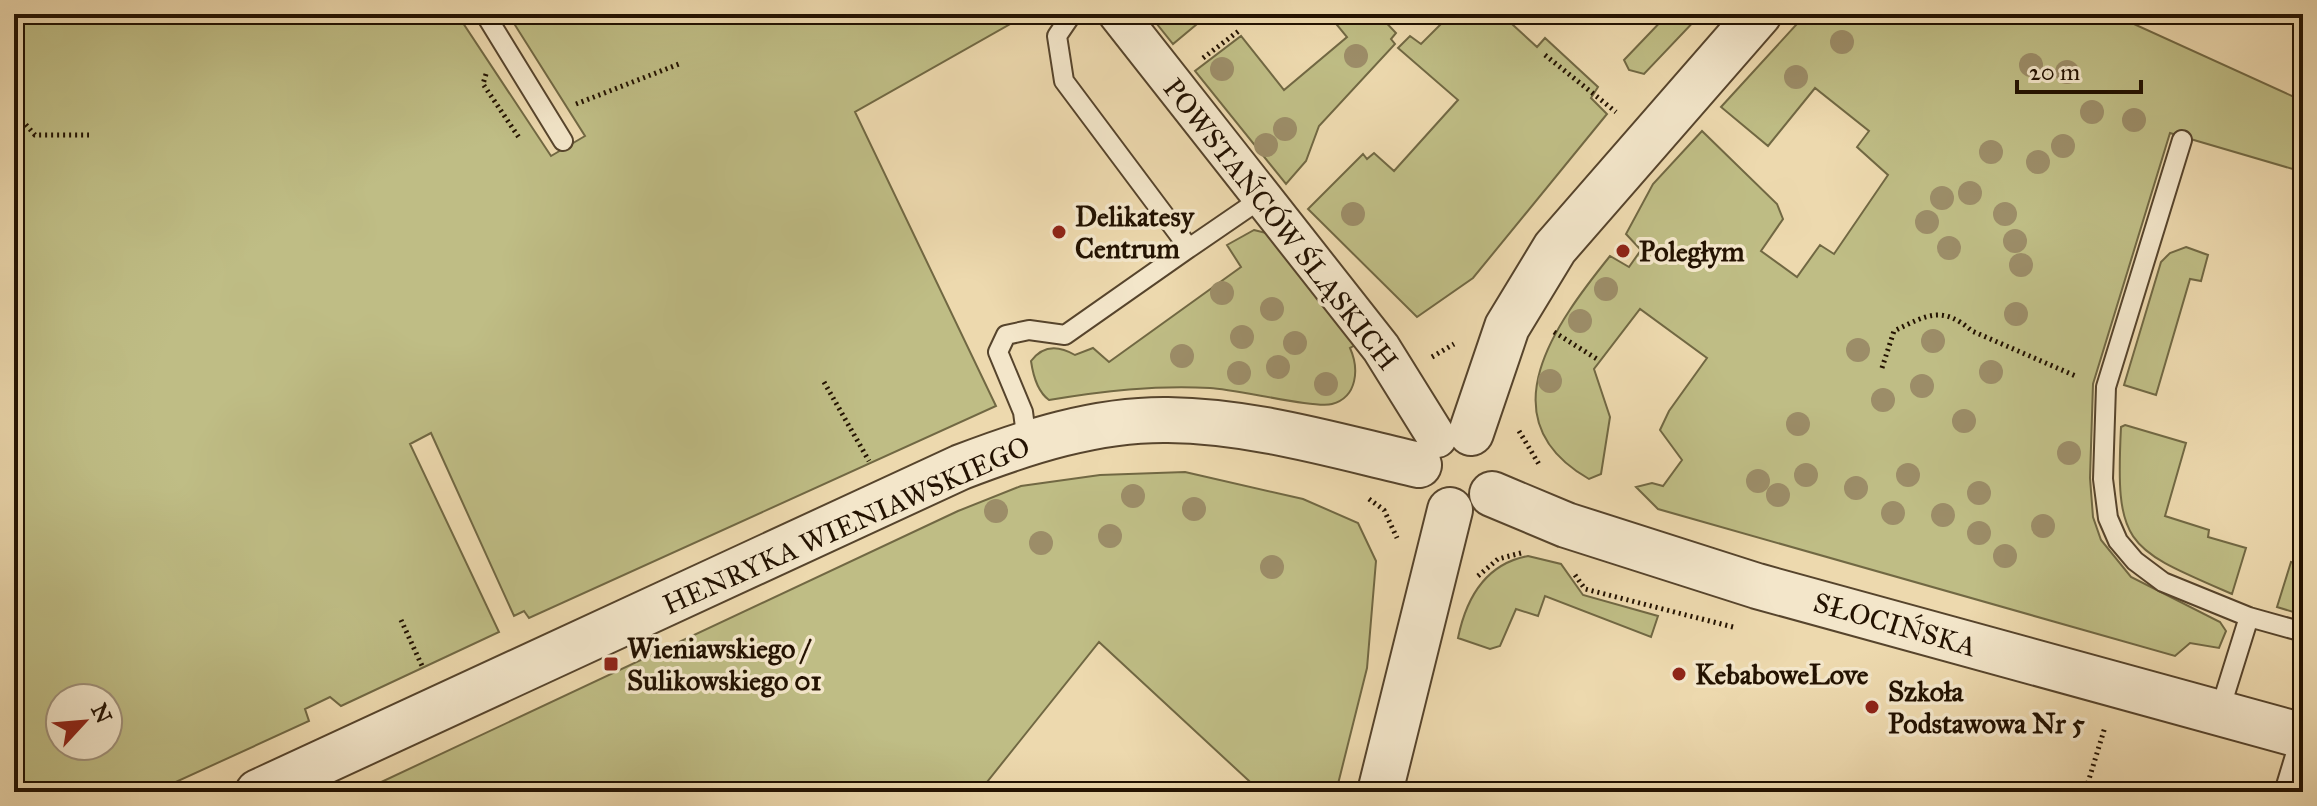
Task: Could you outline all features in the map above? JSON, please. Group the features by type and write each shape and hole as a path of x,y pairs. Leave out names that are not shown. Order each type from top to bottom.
{"street":[{"name":"POWSTAŃCÓW ŚLĄSKICH","path":"1118,14 1381,348 1443,445"},
{"path":"1443,445 1482,439 1497,458 1497,482 1492,494 1474,509 1450,510 1426,494 1443,445 1479,401 1507,327 1555,248 1759,14"},
{"name":"HENRYKA WIENIAWSKIEGO","path":"277,788 961,467 1027,442 1165,420 1237,425 1325,441 1443,445"},
{"name":"SŁOCIŃSKA","path":"1492,494 1566,525 1760,587 2302,736"},
{"path":"1380,792 1450,510"}],"lane":[{"path":"485,14 563,141"},
{"path":"1072,14 1057,36 1064,81 1189,248"},
{"path":"2182,140 2106,387 2103,479 2108,518 2118,541 2135,561 2163,582 2249,617 2303,632"},
{"path":"1027,442 1023,412 998,352 1006,335 1029,330 1065,335 1262,198"},
{"path":"2219,713 2249,617"},
{"path":"2284,792 2302,736"}],"path":[{"path":"1545,55 1628,121"},
{"path":"547,115 679,64"},
{"path":"14,111 35,135 89,135"},
{"path":"1882,368 1894,331 1938,313 1957,318 1972,331 2066,373 2106,387"},
{"path":"1555,332 1597,359"},
{"path":"1416,356 1432,357 1453,345 1463,333"},
{"path":"824,382 877,475"},
{"path":"1517,418 1531,455 1546,473"},
{"path":"1363,496 1384,510 1397,535 1397,546"},
{"path":"1470,587 1498,559 1524,552"},
{"path":"401,620 424,671"},
{"path":"2086,789 2105,726"}],"shaded area":[{"path":"14,14 457,14 551,156 585,136 508,14 1028,14 855,112 996,406 529,618 524,611 514,616 431,433 410,444 499,632 341,706 330,697 305,709 309,721 154,792 14,792"},
{"path":"1149,14 1209,14 1173,44"},
{"path":"1328,14 1378,14 1396,33 1391,39 1395,44 1319,126 1306,161 1286,184 1195,71 1241,36 1284,90 1347,37"},
{"path":"1451,14 1501,14 1537,47 1545,38 1598,87 1591,98 1607,114 1473,278 1417,317 1308,209 1363,154 1367,159 1374,153 1394,171 1458,100 1398,48 1410,36 1421,44"},
{"path":"1668,14 1701,14 1644,74 1629,70 1624,60"},
{"path":"1806,14 2112,14 2303,101 2303,172 2170,133 2093,384 2090,478 2093,517 2101,540 2131,577 2220,622 2226,631 2219,648 2190,643 2175,656 1658,509 1636,487 1652,483 1663,486 1682,460 1660,430 1669,411 1707,358 1640,309 1594,369 1610,417 1601,474 1589,479 1558,455 1541,428 1536,399 1540,370 1552,340 1610,256 1629,267 1641,250 1626,234 1653,184 1702,131 1777,204 1783,219 1761,251 1797,277 1820,245 1834,254 1888,175 1857,147 1869,131 1815,88 1768,146 1721,107"},
{"path":"1254,230 1274,235 1359,343 1350,348 1355,364 1354,381 1341,400 1332,404 1310,404 1222,389 1190,387 1129,390 1049,400 1042,392 1031,361 1041,352 1057,348 1075,355 1093,348 1109,362 1241,267 1227,245"},
{"path":"2186,247 2208,255 2201,281 2190,279 2156,395 2124,385 2161,262 2170,253"},
{"path":"2125,425 2186,443 2165,516 2209,530 2208,537 2246,548 2232,594 2169,565 2149,553 2134,538 2121,497 2121,427"},
{"path":"1185,472 1303,499 1358,523 1376,561 1367,668 1336,792 1261,792 1099,642 979,792 360,792 958,511 1021,486 1100,475"},
{"path":"1528,556 1561,564 1583,595 1658,616 1651,637 1545,596 1538,616 1516,609 1500,646 1490,649 1458,638 1466,610 1480,585 1500,567"},
{"path":"2291,562 2303,565 2303,615 2277,607"}],"place":[{"name":"Delikatesy Centrum","path":"1059,232"},
{"name":"Poległym","path":"1623,251"},
{"name":"Wieniawskiego / Sulikowskiego 01","path":"611,664"},
{"name":"KebaboweLove","path":"1679,674"},
{"name":"Szkoła Podstawowa Nr 5","path":"1872,707"}]}
